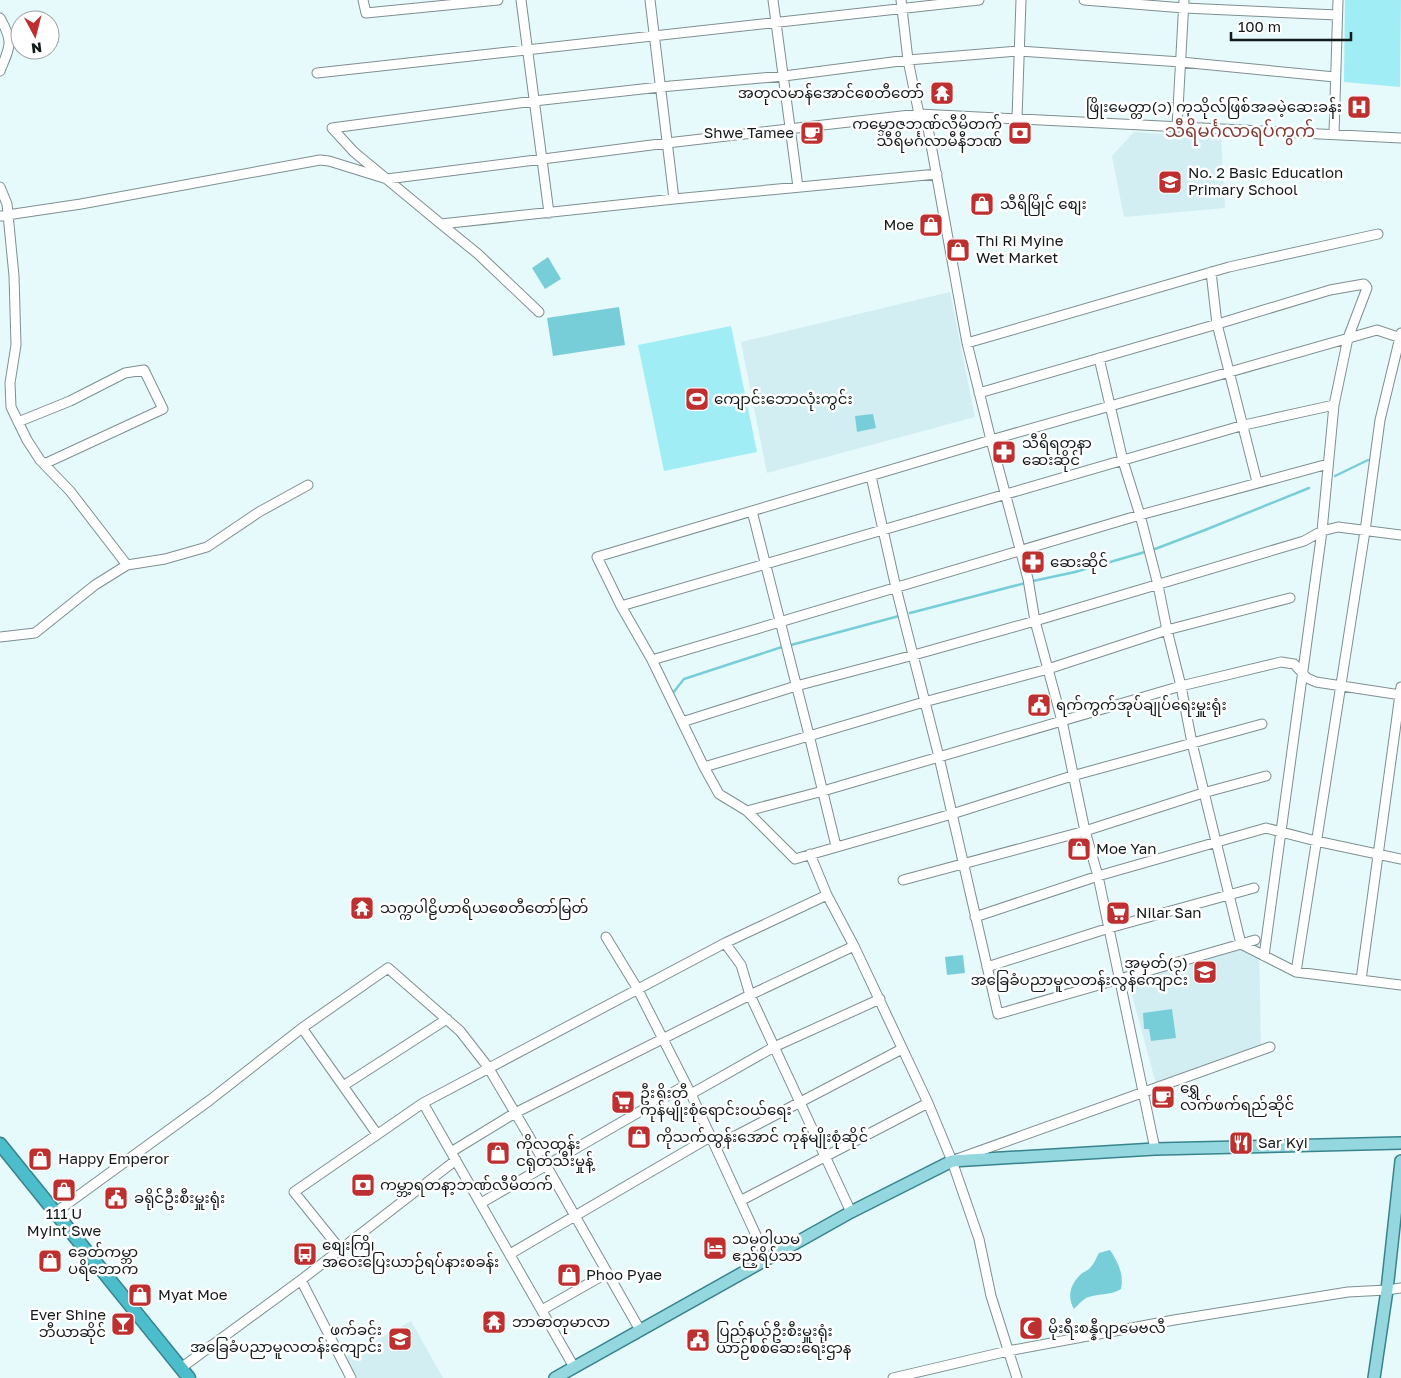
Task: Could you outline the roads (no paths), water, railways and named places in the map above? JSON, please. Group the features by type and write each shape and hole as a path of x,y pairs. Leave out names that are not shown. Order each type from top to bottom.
{"highway":[{"path":"0,1144 185,1373"}],"main road":[{"path":"555,1378 851,1212 952,1161 1155,1149 1401,1144"},
{"path":"1374,1378 1387,1290 1401,1161"}],"street":[{"path":"363,0 366,13 498,0"},
{"path":"521,0 549,212"},
{"path":"650,0 674,199"},
{"path":"773,0 798,187"},
{"path":"317,74 654,35 777,23 902,4 979,0"},
{"path":"1017,118 1021,0"},
{"path":"1084,0 1184,4 1337,15"},
{"path":"1334,134 1338,0"},
{"path":"902,4 908,60 919,114 928,128 967,343 1029,582 1035,621 1062,721 1072,776 1098,876 1155,1149"},
{"path":"1177,127 1184,4"},
{"path":"0,18 10,43 0,71"},
{"path":"539,312 478,254 354,152 332,128 534,101 784,76 908,60 1019,51 1181,62 1335,76"},
{"path":"4,216 81,204 320,160 387,179 919,114 1401,138"},
{"path":"440,224 937,174"},
{"path":"0,186 7,204 4,216 14,276 16,345 10,383 11,407 27,440 44,464 70,492 127,565"},
{"path":"967,343 1229,267 1378,234"},
{"path":"1211,272 1217,324 1257,482"},
{"path":"979,393 1330,290 1364,284 1367,288 1348,338 1334,405 1322,531 1264,956"},
{"path":"1262,724 1072,776 952,814 795,859 747,811 720,794 704,767 652,660 621,606 598,557 991,440 1377,330 1400,336 1380,420 1365,531 1296,972"},
{"path":"1099,358 1124,461 1158,585 1203,793 1241,944 1296,972 1401,985"},
{"path":"18,422 70,401 125,373 144,370 163,409 44,464"},
{"path":"621,606 1244,425 1334,405"},
{"path":"652,660 1140,515 1328,464"},
{"path":"871,476 896,588 939,757 997,1012 999,1014 1255,940"},
{"path":"0,636 35,633 95,585 127,565 165,559 207,547 259,512 308,485"},
{"path":"752,511 779,622 810,735 836,846"},
{"path":"682,722 796,686 914,655 1158,585 1304,541 1322,531 1338,527 1401,535"},
{"path":"704,767 924,702 1048,669 1167,630 1290,598"},
{"path":"747,811 823,791 1181,686 1282,662 1294,664 1316,682 1401,692 1361,980"},
{"path":"903,880 1085,831 1203,793 1266,776"},
{"path":"975,917 1098,876 1266,828 1401,859"},
{"path":"815,868 826,850"},
{"path":"810,854 827,894 880,999 928,1103 952,1161 979,1239 991,1296 1017,1378"},
{"path":"986,967 1109,928 1254,888"},
{"path":"340,1249 294,1192 423,1103 637,988 827,894"},
{"path":"606,937 637,988 686,1084 767,1259"},
{"path":"725,943 741,965 750,995 851,1212"},
{"path":"451,1152 515,1113 750,995 854,946"},
{"path":"56,1212 210,1100 302,1028 388,968 460,1031 488,1067 640,1330"},
{"path":"691,1094 774,1048 880,999"},
{"path":"343,1086 447,1019"},
{"path":"302,1028 378,1134"},
{"path":"952,1161 970,1153 1270,1048"},
{"path":"716,1146 902,1049"},
{"path":"480,1203 686,1084"},
{"path":"423,1103 574,1367"},
{"path":"740,1201 826,1158 928,1103"},
{"path":"510,1254 710,1137"},
{"path":"185,1373 340,1249 456,1160"},
{"path":"542,1310 606,1273"},
{"path":"301,1280 351,1378"},
{"path":"892,1378 1008,1352 1174,1320 1348,1292 1401,1288"}],"waterway":[{"path":"1335,476 1368,460"},
{"path":"1155,549 1309,488"},
{"path":"910,613 1075,572 1145,552"},
{"path":"791,645 899,616"},
{"path":"672,694 684,679 782,647"}],"place":[{"name":"အတုလမာန်အောင်စေတီတော်","path":"942,93"},
{"name":"ဖြိုးမေတ္တာ(၁) ကုသိုလ်ဖြစ်အခမဲ့ဆေးခန်း","path":"1359,107"},
{"name":"Shwe Tamee","path":"812,133"},
{"name":"ကမ္ဘောဇဘဏ်လီမိတက် သီရိမင်္ဂလာမီနီဘဏ်","path":"1020,133"},
{"name":"No. 2 Basic Education Primary School","path":"1170,182"},
{"name":"သီရိမြိုင် စျေး","path":"982,204"},
{"name":"Moe","path":"931,225"},
{"name":"Thi Ri Myine Wet Market","path":"958,250"},
{"name":"ကျောင်းဘောလုံးကွင်း","path":"697,399"},
{"name":"သီရိရတနာ ဆေးဆိုင်","path":"1004,452"},
{"name":"ဆေးဆိုင်","path":"1033,562"},
{"name":"ရက်ကွက်အုပ်ချုပ်ရေးမှူးရုံး","path":"1039,705"},
{"name":"Moe Yan","path":"1079,849"},
{"name":"သက္ကပါဠိဟာရိယစေတီတော်မြတ်","path":"362,908"},
{"name":"Nilar San","path":"1118,913"},
{"name":"အမှတ်(၁) အခြေခံပညာမူလတန်းလွန်ကျောင်း","path":"1205,972"},
{"name":"ရွှေ လက်ဖက်ရည်ဆိုင်","path":"1163,1097"},
{"name":"ဦးရှိုးတီ ကုန်မျိုးစုံရောင်းဝယ်ရေး","path":"623,1102"},
{"name":"ကိုသက်ထွန်းအောင် ကုန်မျိုးစုံဆိုင်","path":"639,1137"},
{"name":"Sar Kyi","path":"1241,1143"},
{"name":"ကိုလှထွန်း ငရုတ်သီးမှုန့်","path":"498,1153"},
{"name":"Happy Emperor","path":"40,1159"},
{"name":"ကမ္ဘာ့ရတနာ့ဘဏ်လီမိတက်","path":"363,1185"},
{"name":"111 U Myint Swe","path":"64,1190"},
{"name":"ခရိုင်ဦးစီးမှူးရုံး","path":"116,1198"},
{"name":"သမဝါယမ ဧည့်ရိပ်သာ","path":"715,1248"},
{"name":"စျေးကြို အဝေးပြေးယာဉ်ရပ်နားစခန်း","path":"305,1254"},
{"name":"ခေတ်ကမ္ဘာ ပရိဘောက","path":"50,1261"},
{"name":"Phoo Pyae","path":"569,1275"},
{"name":"Myat Moe","path":"140,1295"},
{"name":"ဘာဓာတုမာလာ","path":"494,1322"},
{"name":"Ever Shine ဘီယာဆိုင်","path":"123,1324"},
{"name":"မိုးရီးစန္နီဂျာမေဗလီ","path":"1031,1328"},
{"name":"ဖက်ခင်း အခြေခံပညာမူလတန်းကျောင်း","path":"400,1339"},
{"name":"ပြည်နယ်ဦးစီးမှူးရုံး ယာဉ်စစ်ဆေးရေးဌာန","path":"698,1340"}],"district":[{"name":"သီရိမင်္ဂလာရပ်ကွက်","path":"1240,131"}]}
